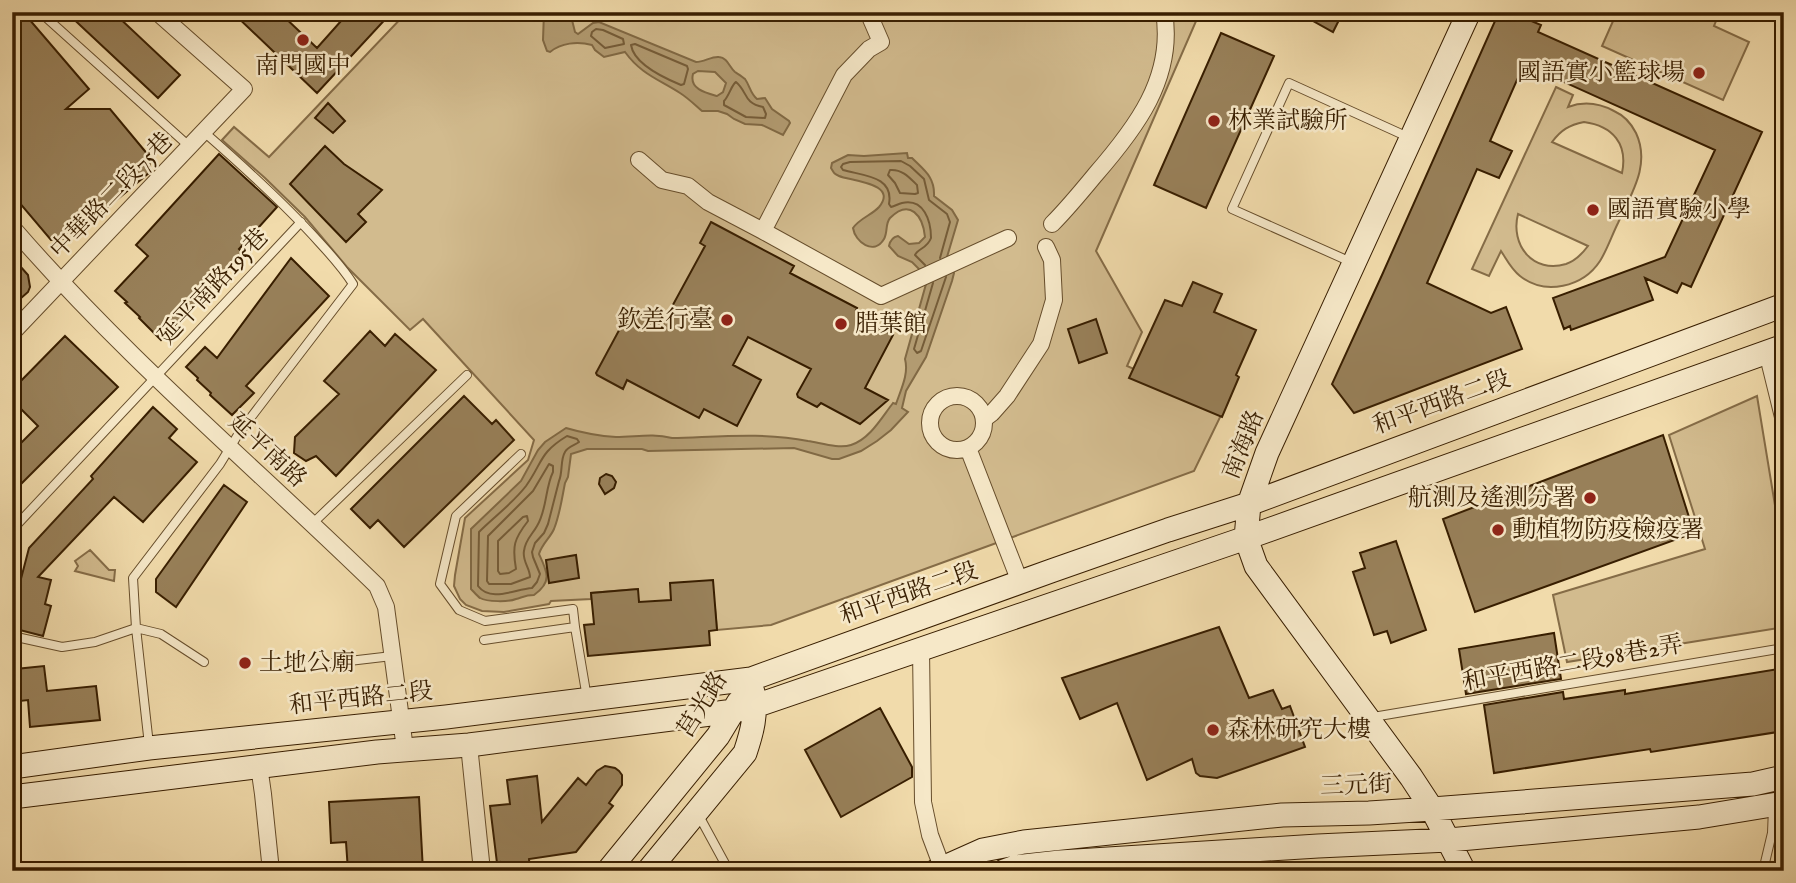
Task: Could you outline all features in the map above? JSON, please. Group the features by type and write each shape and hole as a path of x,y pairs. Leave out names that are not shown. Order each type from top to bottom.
{"main road":[{"name":"南海路","path":"1464,871 1432,809 1256,566 1246,538 1249,504 1276,432 1469,12"},
{"name":"和平西路二段","path":"12,767 149,748 588,701 751,679 1020,582 1249,504 1784,305"},
{"path":"12,797 405,749 469,745 745,708 1246,538 1775,349"},
{"name":"莒光路","path":"648,871 746,753 753,731 745,708 751,679"},
{"name":"莒光路","path":"608,871 718,736 745,708"},
{"name":"三元街","path":"939,869 983,850 1024,842 1282,815 1432,809 1753,784 1784,777"},
{"path":"1004,871 1015,867 1060,862 1449,839 1699,817 1778,805"}],"street":[{"name":"中華路二段75巷","path":"12,333 244,89 157,12"},
{"path":"763,231 844,75 869,49 881,42 868,12"},
{"path":"1052,224 1119,147 1150,99 1164,57 1164,12"},
{"path":"639,160 662,180 688,186 708,202 881,296 1008,238"},
{"name":"延平南路","path":"12,227 61,282 156,377 377,586 386,607 405,749"},
{"path":"984,419 1007,396 1041,344 1054,300 1052,260 1046,247"},
{"path":"1775,349 1784,421"},
{"path":"954,396 968,398 979,406 984,419 982,433 974,444 968,448 954,450 936,440 931,426 936,406 954,396"},
{"path":"968,448 1020,582"},
{"path":"921,649 923,803 939,869"},
{"path":"469,745 482,871"},
{"path":"259,766 271,871"}],"lane":[{"path":"40,12 190,146"},
{"path":"1353,263 1232,209 1289,83 1411,138"},
{"path":"149,748 133,578 353,284 344,270 301,222 204,132"},
{"name":"延平南路195巷","path":"12,530 301,222"},
{"path":"312,524 467,375"},
{"path":"521,454 456,516 440,584 459,610 485,621 573,609 588,701"},
{"path":"484,640 575,626"},
{"path":"12,636 62,647 95,642 136,628 162,634 204,662"},
{"name":"和平西路二段98巷2弄","path":"1368,718 1784,648"},
{"path":"289,668 392,656"},
{"path":"1763,871 1778,805"},
{"path":"696,811 729,871"}],"shaded area":[{"path":"407,12 1200,12 1096,251 1142,332 1127,366 1224,409 1194,471 771,625 717,630 715,608 640,615 637,589 591,593 591,599 551,601 549,604 504,612 482,611 466,605 454,586 465,518 528,460 534,440 423,319 410,330 347,267 305,217 222,140 234,127 269,157"},
{"name":"國語實小籃球場","path":"1617,12 1710,12 1718,16 1714,26 1749,42 1723,100 1602,46"},
{"path":"1556,87 1573,95 1568,107 1586,104 1608,108 1632,126 1640,145 1638,179 1607,247 1593,270 1563,286 1541,286 1517,273 1501,251 1489,276 1472,269","holes":["1584,122 1603,128 1616,138 1623,153 1622,173 1552,142 1566,129","1518,214 1588,246 1578,257 1566,264 1543,265 1534,261 1521,246 1517,236"]},
{"path":"1757,396 1784,560 1784,627 1567,662 1553,595 1705,549 1669,435"},
{"path":"90,550 109,570 115,570 114,581 75,571 78,566 75,561"}],"water":[{"path":"544,12 570,12 575,32 578,34 593,23 599,22 696,62 714,57 722,58 745,79 757,99 765,98 772,109 790,123 783,135 762,125 745,124 718,111 702,111 683,95 644,71 625,52 604,57 592,45 575,43 550,52 543,40","holes":["698,71 715,72 726,83 723,92 717,96 696,87 693,74"]},
{"path":"907,153 908,158 912,158 928,174 933,184 934,196 952,210 958,220 947,257 954,273 952,281 926,357 906,391 902,408 908,412 891,430 861,451 839,459 794,448 648,451 587,449 571,454 556,523 539,554 547,576 544,586 534,595 513,600 493,601 478,596 471,589 471,529 521,481 545,442 566,428 616,437 757,436 841,446 858,442 870,433 893,403 896,404 905,376 905,359 926,284 920,270 912,262 898,256 889,244 898,236 909,244 919,243 925,237 924,229 914,212 904,210 890,218 880,244 870,247 861,242 853,228 879,207 883,193 871,184 837,175 831,168 832,163 848,155"}],"building":[{"path":"12,12 23,12 89,89 66,109 110,109 149,156 150,172 71,238 51,240 12,194"},
{"path":"66,12 113,12 180,75 158,98"},
{"path":"232,12 279,12 317,48 349,12 392,12 317,93"},
{"path":"1297,12 1343,12 1333,32"},
{"path":"1499,12 1510,12 1541,25 1538,32 1762,132 1691,287 1682,283 1677,293 1645,278 1653,300 1571,330 1570,326 1564,329 1553,298 1665,257 1715,150 1524,64 1490,141 1512,151 1499,178 1477,169 1427,283 1491,313 1506,307 1522,349 1354,413 1332,384"},
{"name":"林業試驗所","path":"1221,33 1274,56 1206,208 1154,185"},
{"path":"328,103 345,121 333,133 315,118"},
{"path":"325,146 344,164 382,190 358,214 366,222 346,242 290,184"},
{"path":"219,154 277,207 239,249 243,253 161,340 115,291 148,256 136,245"},
{"path":"711,222 794,266 790,273 857,308 856,310 865,314 862,319 893,335 865,388 888,400 860,424 821,403 817,407 797,394 811,369 748,337 733,365 761,380 737,426 704,409 699,418 627,380 623,389 597,375 631,308 662,325 705,246 700,243"},
{"path":"12,257 28,275 30,287 12,306"},
{"path":"291,258 329,296 246,386 254,393 232,415 186,367 205,347 217,358"},
{"path":"1193,282 1222,294 1214,312 1256,330 1236,375 1239,377 1222,417 1129,378 1165,300 1182,306"},
{"path":"1096,319 1107,353 1079,363 1068,329"},
{"path":"370,331 385,346 395,334 436,370 336,476 316,456 306,461 294,453 295,437 339,394 324,381"},
{"path":"65,336 118,387 12,493 12,452 38,426 12,400 12,390"},
{"path":"464,396 492,424 496,420 514,440 404,547 378,520 370,528 351,509"},
{"path":"153,407 177,429 169,438 197,462 143,522 114,497 38,577 51,580 45,604 51,606 43,636 12,628 12,598 16,598 29,548 93,479 91,476"},
{"path":"1663,435 1694,533 1475,612 1443,519"},
{"path":"606,474 612,476 616,482 614,488 605,494 599,484 600,478"},
{"path":"224,485 247,502 176,607 156,592 156,579"},
{"path":"1396,541 1426,630 1391,643 1387,631 1374,635 1353,572 1365,568 1360,553"},
{"path":"576,555 579,578 549,583 546,560"},
{"path":"713,580 717,630 709,631 710,645 588,656 584,625 594,624 591,593 638,589 639,602 671,600 670,583"},
{"path":"1219,627 1249,698 1273,690 1282,709 1290,706 1305,747 1217,778 1196,773 1192,759 1147,780 1117,703 1080,719 1062,678"},
{"path":"1554,633 1561,679 1466,694 1459,649"},
{"path":"44,666 47,691 96,686 100,720 30,727 28,700 20,701 16,669"},
{"path":"1784,668 1784,731 1494,773 1484,705 1563,692 1564,699 1625,690 1625,694"},
{"path":"880,708 912,767 912,777 841,817 805,750"},
{"path":"605,766 619,771 622,785 609,803 613,806 576,852 529,859 530,871 501,871 500,862 497,863 490,806 510,804 507,780 537,776 542,822 578,778 586,785 597,771"},
{"path":"419,797 423,871 348,871 346,842 331,843 329,802"}],"place":[{"name":"南門國中","path":"303,40"},
{"name":"國語實小籃球場","path":"1699,73"},
{"name":"林業試驗所","path":"1214,121"},
{"name":"國語實驗小學","path":"1593,210"},
{"name":"欽差行臺","path":"727,320"},
{"name":"腊葉館","path":"841,324"},
{"name":"航測及遙測分署","path":"1590,498"},
{"name":"動植物防疫檢疫署","path":"1498,530"},
{"name":"土地公廟","path":"245,663"},
{"name":"森林研究大樓","path":"1213,730"}]}
